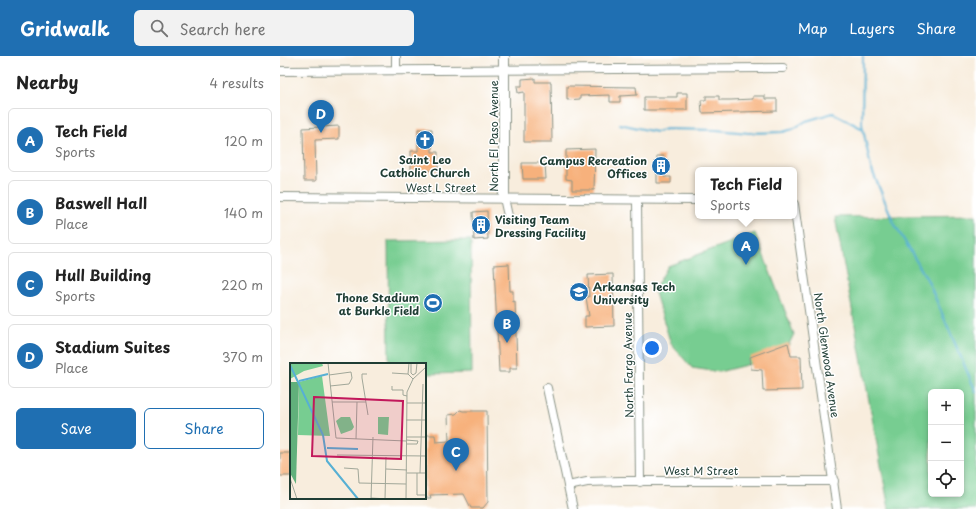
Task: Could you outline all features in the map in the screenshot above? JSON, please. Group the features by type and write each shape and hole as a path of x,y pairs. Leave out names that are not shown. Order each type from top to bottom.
{"street":[{"path":"396,56 396,70"},
{"name":"North El Paso Avenue","path":"504,56 504,198 508,216"},
{"path":"280,71 783,68"},
{"name":"West L Street","path":"280,197 695,200"},
{"name":"North Fargo Avenue","path":"637,200 640,482"},
{"name":"North Glenwood Avenue","path":"796,219 838,509"},
{"path":"547,388 573,509"},
{"name":"West M Street","path":"568,486 588,482 834,481"}],"green space":[{"path":"976,215 976,509 889,509 835,217"},
{"path":"755,233 794,334 788,346 758,362 719,372 692,368 671,344 654,290 668,266"},
{"path":"471,240 472,373 426,374 426,363 389,363 388,241"}],"building":[{"path":"535,78 535,82 551,82 552,142 524,142 524,92 518,93 517,86 522,86 522,79"},
{"path":"567,86 636,87 637,95 620,96 620,102 610,102 610,95 580,96 580,99 567,100"},
{"path":"677,93 687,93 687,110 644,110 644,97 677,97"},
{"path":"706,96 719,96 719,100 731,100 753,99 753,96 765,96 765,99 777,99 777,111 702,113 701,100 706,100"},
{"path":"339,126 339,139 315,140 316,181 304,181 303,128"},
{"name":"Saint Leo Catholic Church","path":"418,129 432,129 432,152 438,152 438,170 411,171 411,151 418,151"},
{"path":"595,149 594,190 572,190 572,180 566,179 566,150"},
{"name":"Campus Recreation Offices","path":"657,156 664,156 664,177 671,177 671,183 657,183"},
{"path":"522,163 545,163 546,179 523,179"},
{"name":"Visiting Team Dressing Facility","path":"487,211 488,239 474,240 473,212"},
{"path":"509,264 510,291 513,291 513,302 515,301 517,368 510,368 510,372 499,372 494,265"},
{"path":"613,274 614,326 585,327 585,316 589,316 586,297 589,297 588,275"},
{"path":"788,343 791,356 801,356 802,390 763,391 762,370 751,369 750,357"},
{"path":"460,410 487,411 488,502 483,508 471,508 464,494 430,495 431,498 426,498 426,435 435,435 436,442 449,441 448,415 456,414"},
{"path":"280,453 290,453 290,476 280,476"}],"waterway":[{"path":"863,56 862,124 871,168 894,223 928,281 976,392"},
{"path":"620,124 656,132 666,129 716,130 749,133 783,132 793,129 806,121 833,113 863,129"}],"place":[{"name":"Stadium Suites","path":"321,133"},
{"name":"Saint Leo Catholic Church","path":"425,140"},
{"name":"Campus Recreation Offices","path":"661,166"},
{"name":"Visiting Team Dressing Facility","path":"481,225"},
{"name":"Tech Field","path":"746,265"},
{"name":"Arkansas Tech University","path":"579,292"},
{"name":"Thone Stadium at Burkle Field","path":"433,303"},
{"name":"Baswell Hall","path":"507,343"},
{"name":"Hull Building","path":"456,471"}]}
